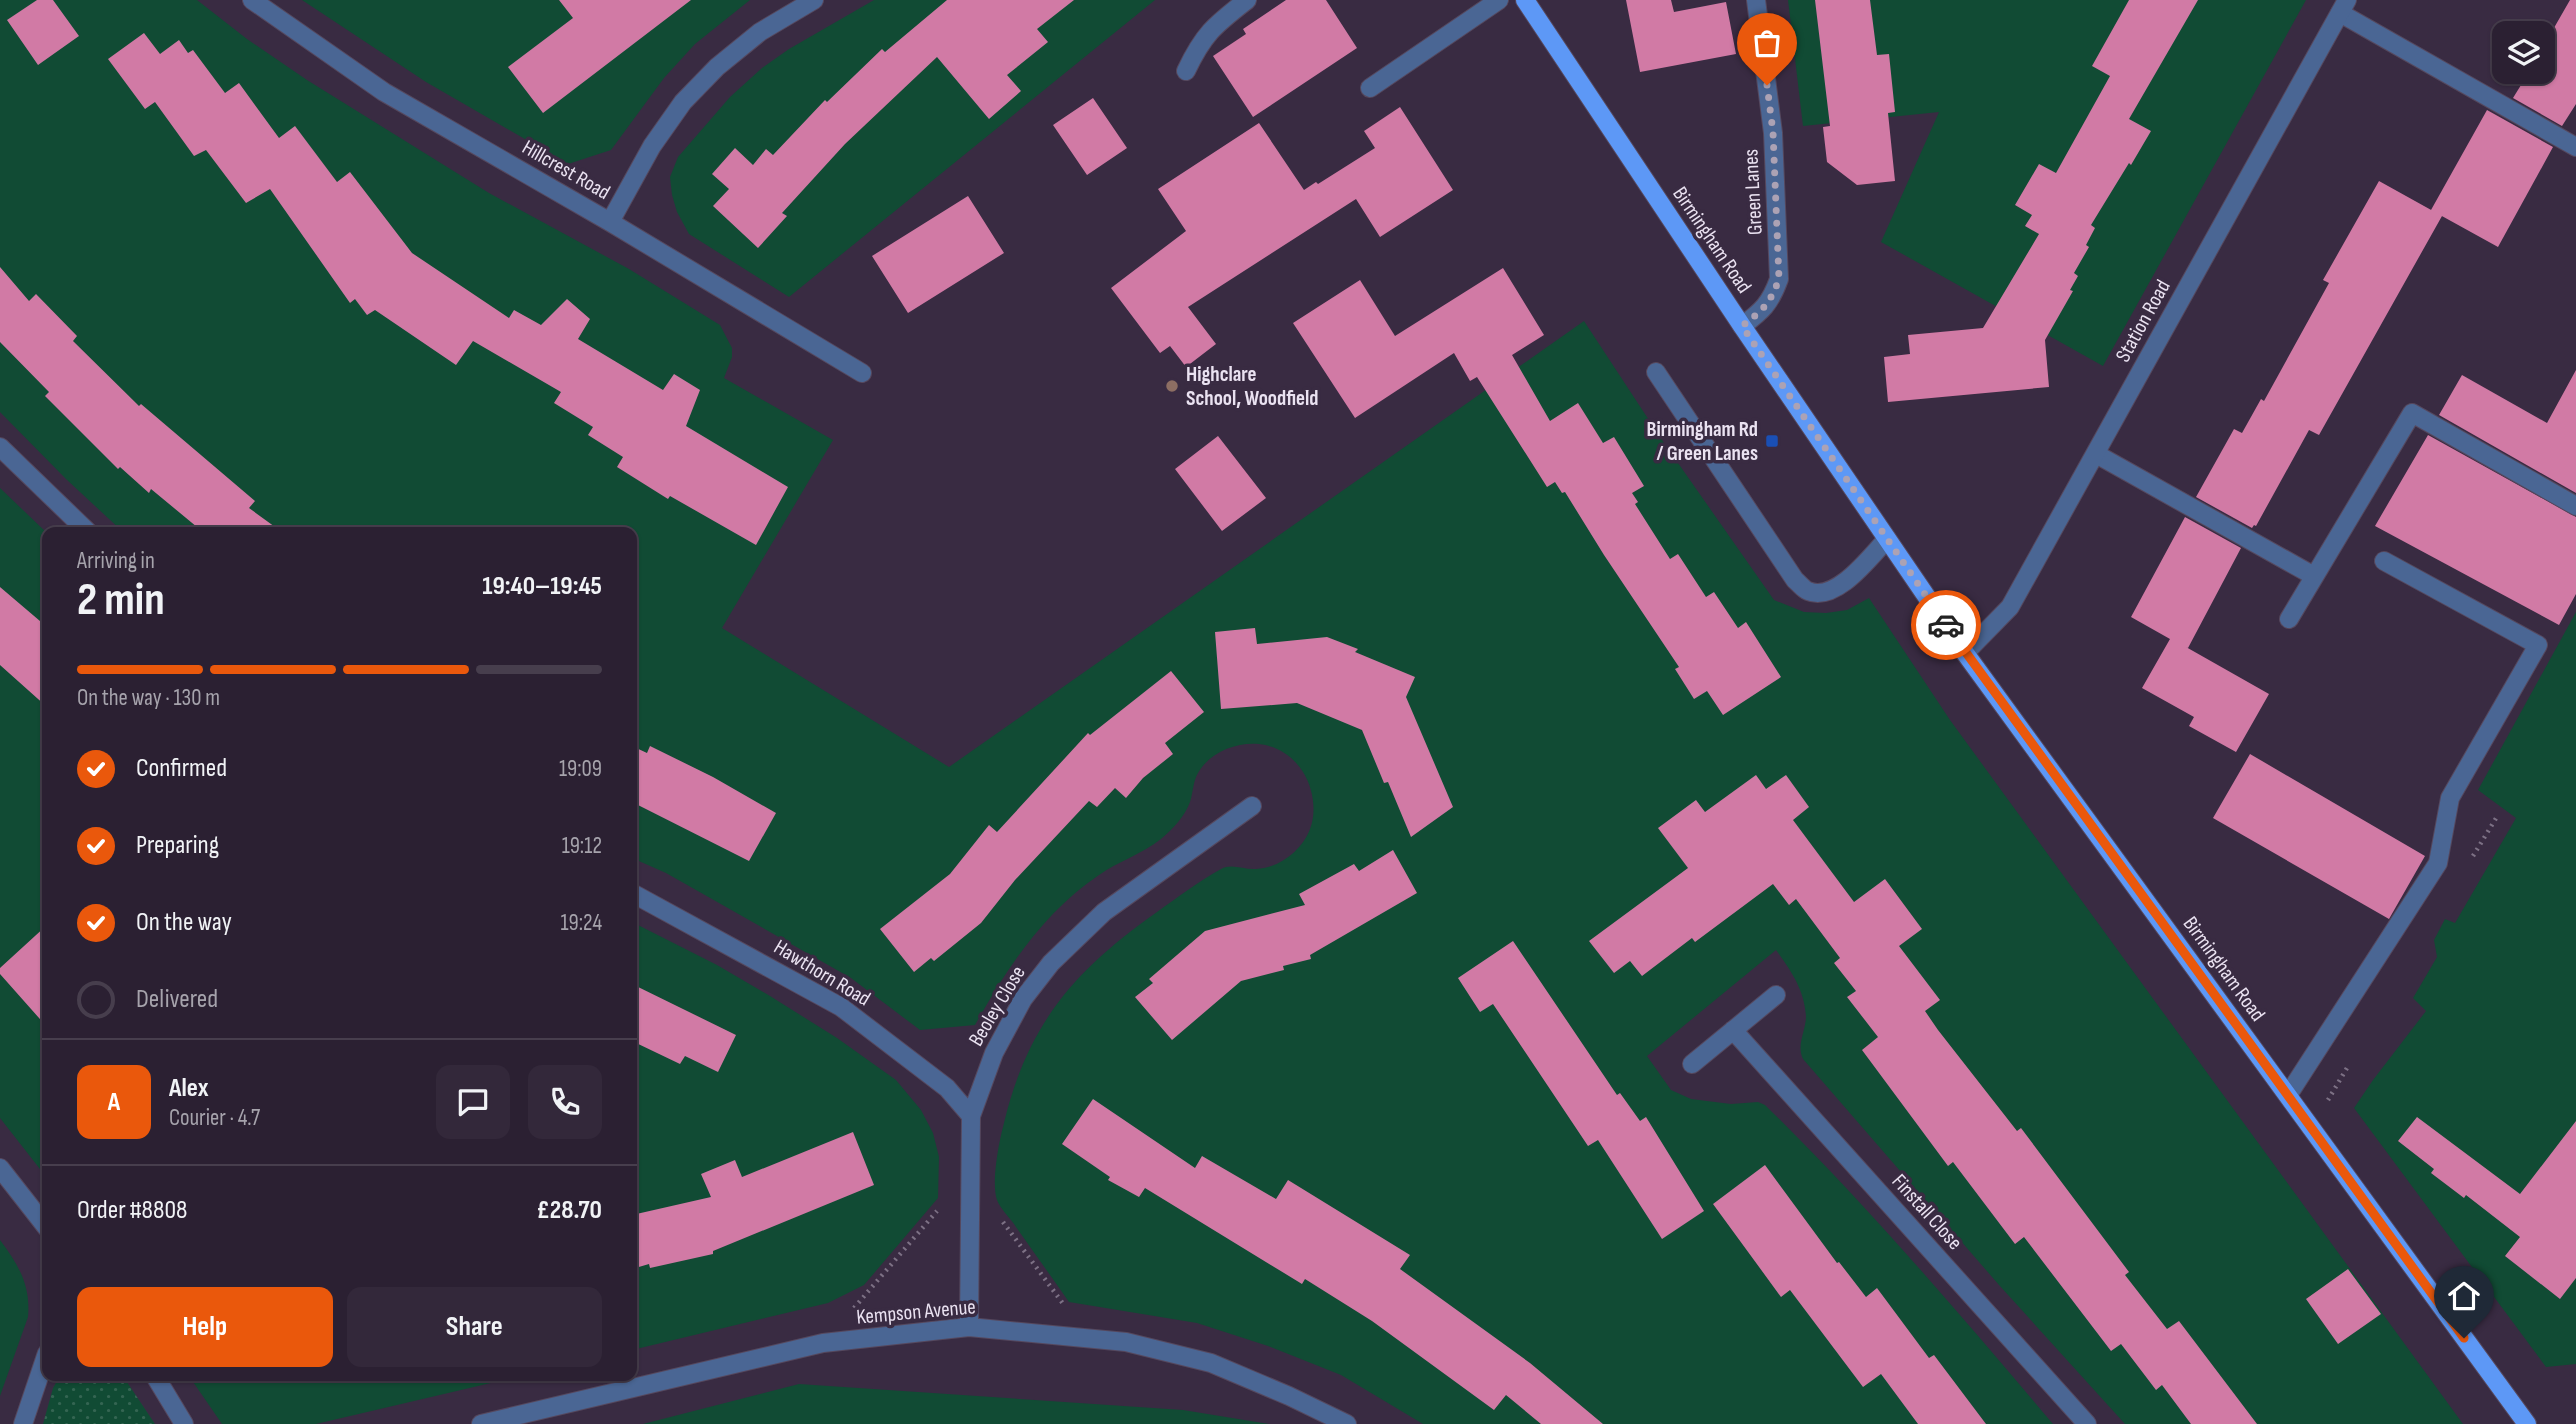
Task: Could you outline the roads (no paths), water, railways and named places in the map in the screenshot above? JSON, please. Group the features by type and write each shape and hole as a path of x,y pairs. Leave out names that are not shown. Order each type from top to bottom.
{"main road":[{"name":"Birmingham Road","path":"1525,0 1742,326 1965,653 2527,1424"}],"street":[{"name":"Hillcrest Road","path":"252,0 384,92 610,222 862,373"},
{"path":"610,222 652,146 683,102 717,67 760,32 814,0"},
{"path":"1186,71 1198,46 1212,28 1247,0"},
{"path":"1370,88 1499,0"},
{"name":"Green Lanes","path":"1742,326 1765,308 1779,279 1773,132 1756,0"},
{"path":"2344,6 2576,147"},
{"name":"Station Road","path":"1965,653 2010,607 2344,6"},
{"path":"1656,372 1795,580 1808,591 1823,593 1838,588 1887,539"},
{"path":"2289,619 2412,413 2576,506"},
{"path":"0,447 83,527"},
{"path":"2096,454 2314,576"},
{"path":"2288,1095 2438,863 2450,798 2538,645 2384,561"},
{"name":"Beoley Close","path":"969,1327 971,1116 994,1053 1023,999 1051,963 1104,912 1252,806"},
{"name":"Hawthorn Road","path":"637,896 841,1007 947,1088 971,1116"},
{"path":"1692,1064 1776,995"},
{"name":"Finstall Close","path":"1734,1030 2087,1424"},
{"path":"0,1168 42,1222"},
{"name":"Kempson Avenue","path":"481,1424 823,1343 969,1327 1126,1342 1211,1363 1348,1424"},
{"path":"23,1424 42,1368"},
{"path":"158,1381 184,1424"}],"place":[{"name":"Highclare School, Woodfield","path":"1172,386"},
{"name":"Birmingham Rd / Green Lanes","path":"1772,441"}]}
